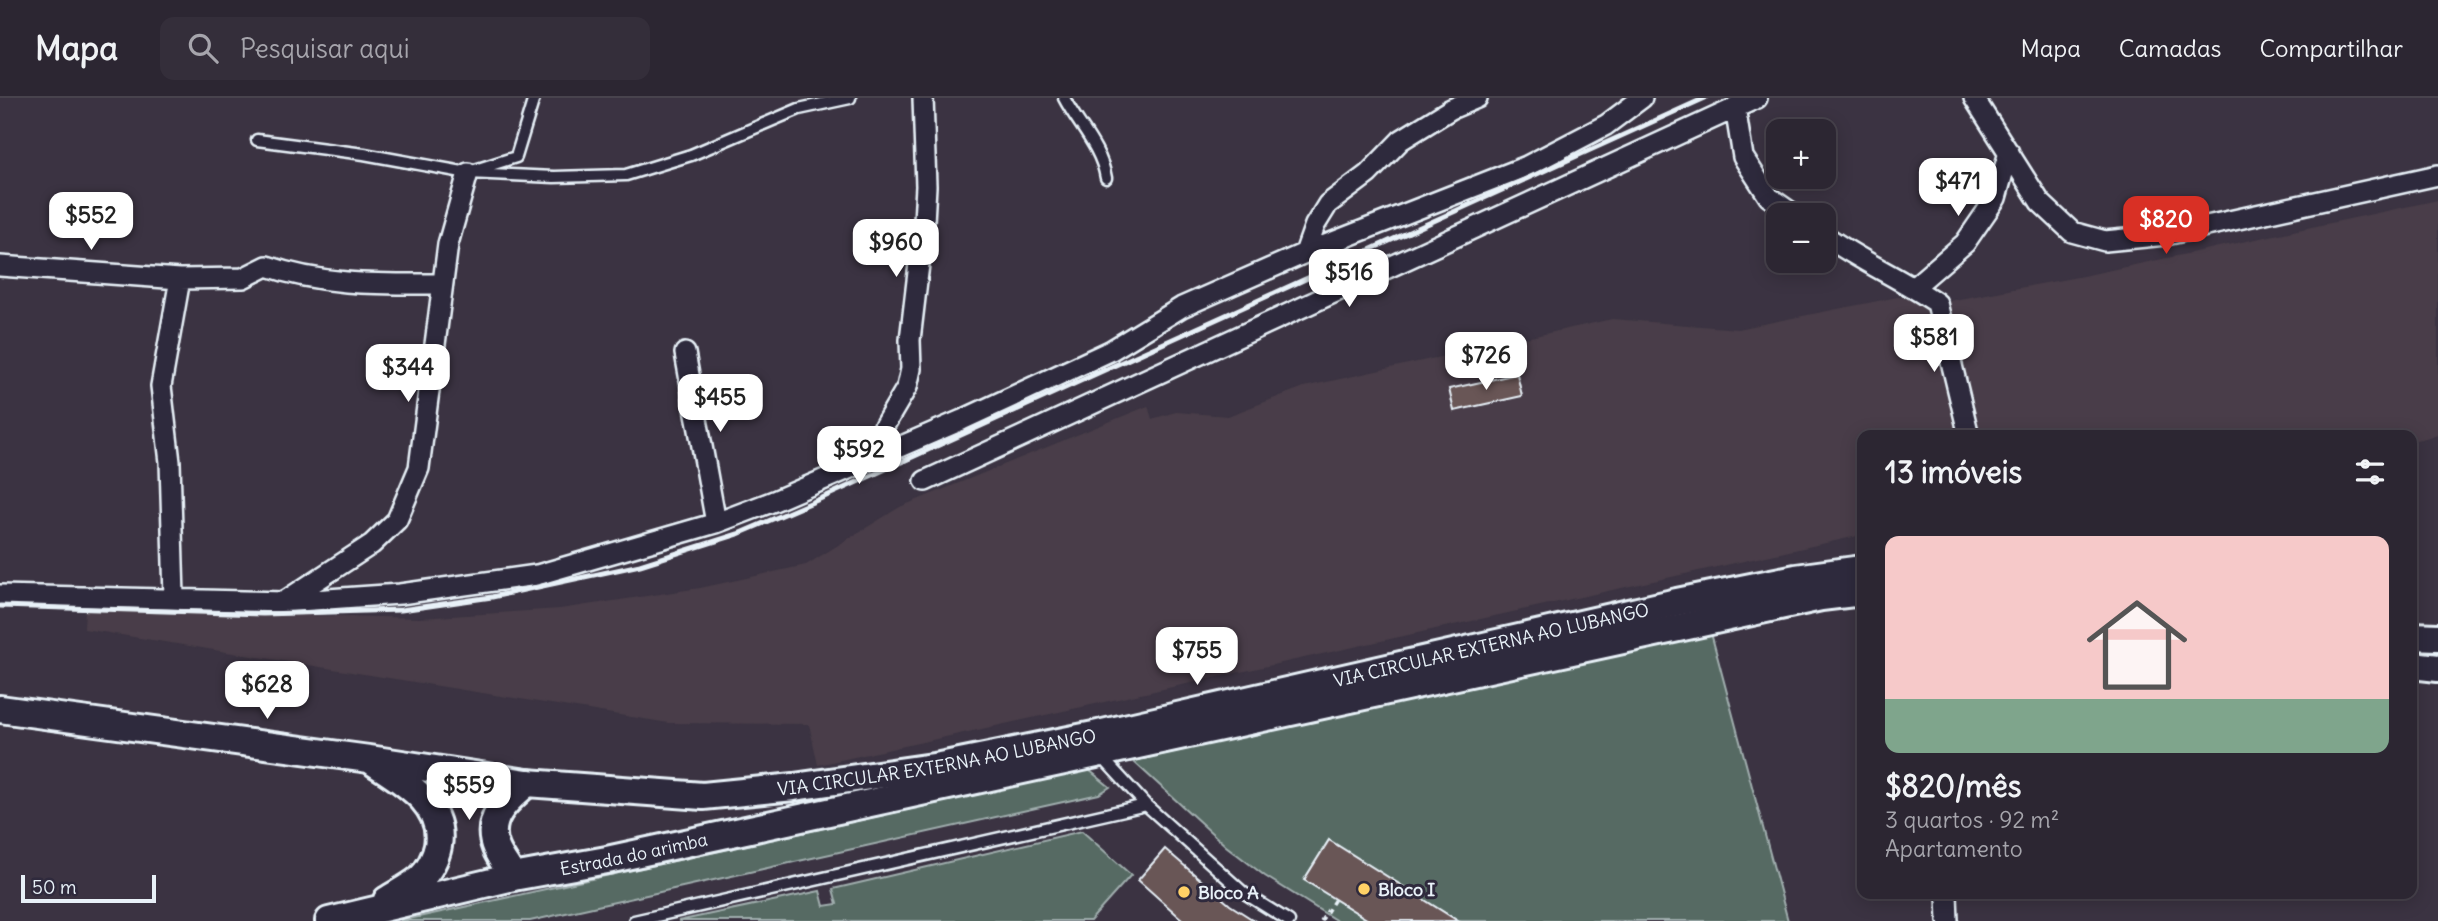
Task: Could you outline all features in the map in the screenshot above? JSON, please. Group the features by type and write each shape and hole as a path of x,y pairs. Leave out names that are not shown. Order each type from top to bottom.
{"main road":[{"name":"VIA CIRCULAR EXTERNA AO LUBANGO","path":"0,709 527,783 703,796 794,787 940,766 1107,732 1677,602 1796,578 1857,570"},
{"name":"VIA CIRCULAR EXTERNA AO LUBANGO","path":"937,787 1821,597 1857,593"},
{"path":"2417,636 2438,637"},
{"path":"2417,666 2438,668"},
{"path":"368,912 422,878 436,857 440,833 432,811 412,788 369,759"},
{"path":"513,877 495,848 493,825 505,801 527,783"},
{"name":"Estrada do arimba","path":"329,921 513,877 607,860 937,787"}],"street":[{"path":"872,459 884,426 908,387 911,369 909,340 925,198 923,98"},
{"path":"1304,253 1315,225 1328,204 1368,174 1401,140 1451,109 1477,98"},
{"path":"0,595 174,597 284,602 400,594 537,575 716,523 872,459 1110,351 1182,307 1304,253 1527,166 1606,125 1642,98"},
{"path":"925,481 1757,98"},
{"path":"1974,98 2040,202 2072,232 2105,241 2166,236 2438,176"},
{"path":"1735,107 1743,157 1769,197 1778,203"},
{"path":"1914,287 1965,243 1996,198 2009,152"},
{"path":"284,602 372,544 397,520 419,468 448,244 468,173"},
{"path":"1836,244 1914,287 1937,303 1968,430"},
{"path":"0,266 180,279 243,278 267,266 293,275 359,284 442,284"},
{"path":"174,597 170,463 161,386 180,279"},
{"path":"685,353 716,523"},
{"path":"1947,899 1948,921"}],"lane":[{"path":"468,173 516,156 534,98"},
{"path":"257,140 364,154 468,173 554,177 626,175 691,155 799,109 850,98"},
{"path":"1064,98 1093,143 1106,178"},
{"path":"1099,753 1146,805 1244,893 1289,921"},
{"path":"634,921 1146,805"}],"path":[{"path":"1321,921 1335,899"}],"shaded area":[{"path":"2438,200 2438,435 2417,440 2417,430 1857,430 1857,536 818,765 809,724 669,723 84,629 85,610 420,618 560,609 700,588 806,565 900,507 1148,406 1152,419 1176,412 1228,416 1304,387 1612,319 1738,329 1898,297 1938,303 2083,276"}],"green space":[{"path":"1711,633 1788,921 1458,921 1329,840 1304,880 1370,921 1337,921 1265,876 1226,846 1133,761"},
{"path":"1089,770 1110,787 1099,794 530,921 400,921"},
{"path":"1082,831 1131,875 1090,921 678,921 820,891 824,906 837,904 833,889"}],"building":[{"path":"1517,374 1522,396 1454,411 1449,389"},
{"name":"Bloco I","path":"1329,840 1458,921 1370,921 1304,880"},
{"name":"Bloco A","path":"1165,849 1230,905 1255,921 1184,921 1138,880"}],"railway":[{"path":"0,606 263,614 401,610 492,597 640,565 738,534 822,498 1705,98"}],"place":[{"name":"Bloco I","path":"1364,889"},
{"name":"Bloco A","path":"1184,892"}]}
